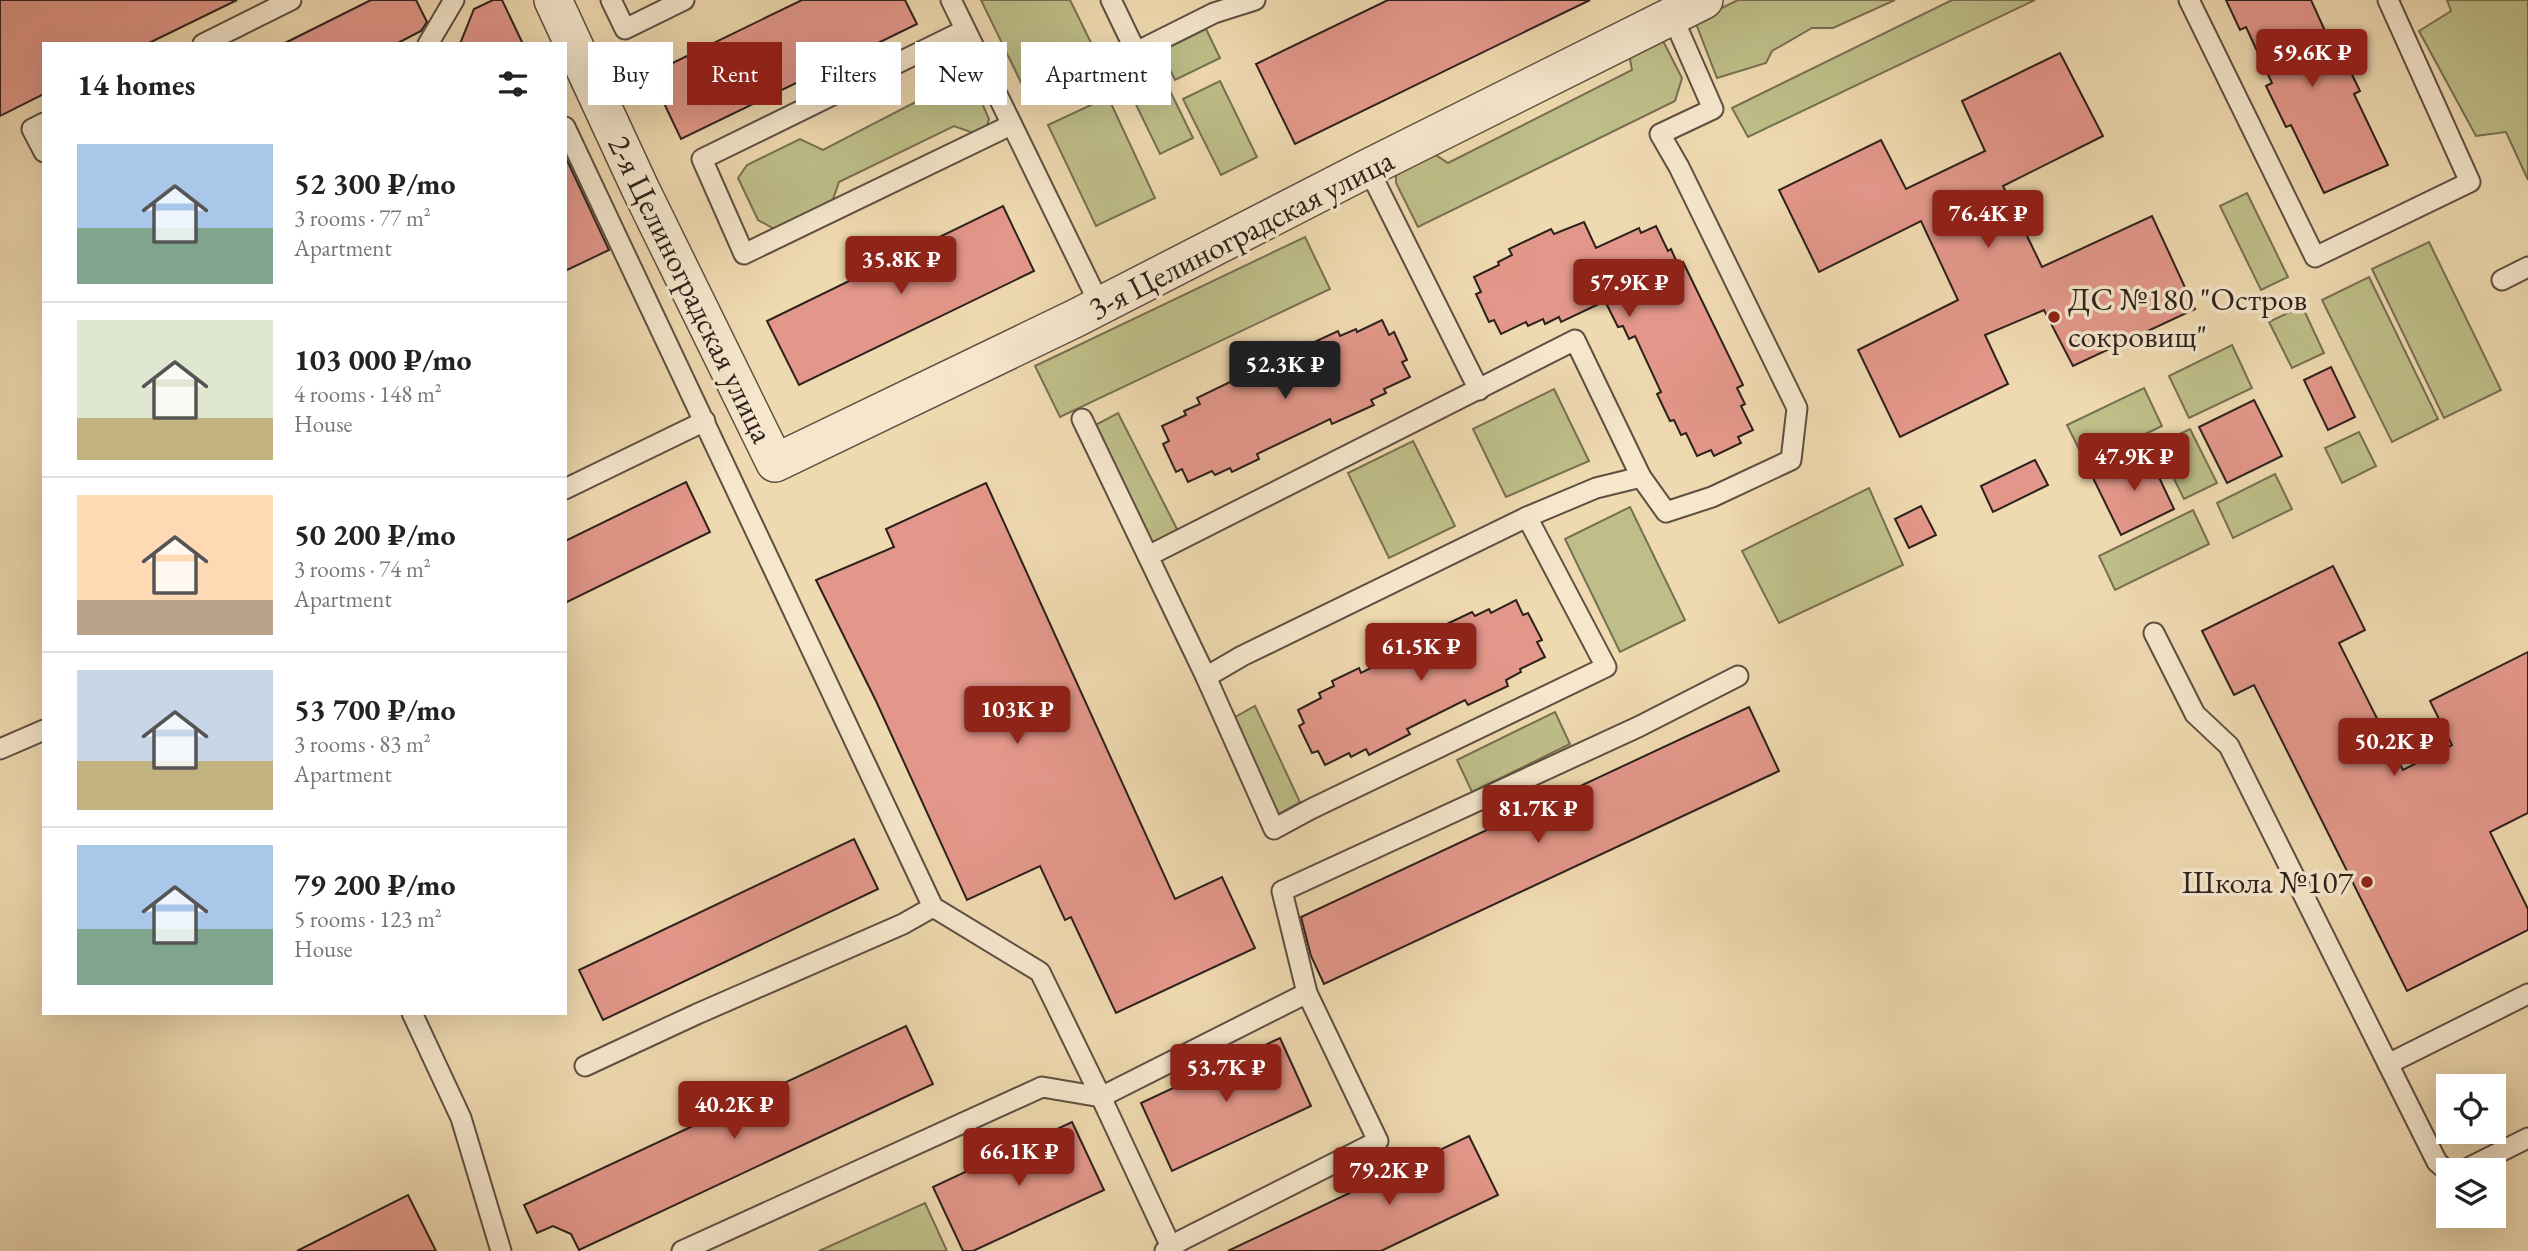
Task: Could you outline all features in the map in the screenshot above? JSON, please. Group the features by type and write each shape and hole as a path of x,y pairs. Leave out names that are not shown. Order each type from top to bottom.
{"street":[{"name":"2-я Целиноградская улица","path":"552,0 775,463"},
{"name":"3-я Целиноградская улица","path":"775,463 1100,305 1368,168 1669,8 1704,0"}],"lane":[{"path":"207,42 291,0"},
{"path":"429,42 454,0"},
{"path":"551,42 552,0"},
{"path":"611,0 625,29 684,0"},
{"path":"951,0 1100,305"},
{"path":"1111,0 1136,52 1214,13 1255,0"},
{"path":"2189,0 2315,257 2470,182 2388,0"},
{"path":"1148,556 1575,340 1640,477 1666,512 1712,497 1791,460 1797,408 1679,167 1660,134 1713,108 1669,8"},
{"path":"965,30 702,159 744,254 1011,125"},
{"path":"42,124 32,129 42,148"},
{"path":"567,131 933,907 1040,972 1101,1097 1170,1250 1378,1141 1307,993 1282,891 1637,727 1738,676"},
{"path":"1368,168 1479,390"},
{"path":"2502,280 2528,267"},
{"path":"1082,419 1206,677 1274,829 1606,667 1527,517"},
{"path":"567,488 705,421"},
{"path":"1206,677 1242,656 1527,517 1596,488 1640,477"},
{"path":"2154,633 2195,714 2229,746 2436,1160"},
{"path":"0,749 42,731"},
{"path":"584,1066 903,924 933,907"},
{"path":"682,1251 1042,1087 1101,1097 1307,993"},
{"path":"2388,1064 2528,994"},
{"path":"413,1015 461,1118 501,1251"},
{"path":"2488,1158 2528,1138"},
{"path":"723,1233 731,1251"}],"green space":[{"path":"981,0 1070,0 1091,42 1021,42 1021,82 1007,54 1007,42 1001,42"},
{"path":"1738,0 1895,0 1833,28 1812,28 1772,51 1766,63 1717,78 1695,21"},
{"path":"1952,0 2035,0 1748,137 1732,108"},
{"path":"2447,0 2528,0 2528,180 2506,132 2476,136 2419,31 2451,11"},
{"path":"1206,29 1220,58 1175,80 1171,72 1171,46"},
{"path":"1660,35 1682,78 1675,101 1418,227 1396,183 1396,164 1427,149 1448,163 1632,70 1628,48"},
{"path":"1220,81 1257,157 1221,175 1183,99"},
{"path":"1171,93 1193,138 1160,154 1136,105 1171,105"},
{"path":"915,102 915,105 983,105 989,119 986,129 976,134 954,126 839,182 831,205 776,230 758,220 738,178 747,165 800,139 823,150"},
{"path":"1091,105 1112,105 1155,198 1096,226 1048,125"},
{"path":"2247,193 2288,277 2261,290 2220,206"},
{"path":"1305,237 1330,289 1060,417 1035,366"},
{"path":"2429,242 2501,390 2444,418 2372,269"},
{"path":"2369,277 2438,419 2392,442 2322,300"},
{"path":"2302,306 2324,353 2292,368 2269,322"},
{"path":"2232,345 2252,388 2189,418 2169,376"},
{"path":"2144,388 2162,426 2086,463 2067,425"},
{"path":"1554,389 1589,461 1506,497 1473,429"},
{"path":"1118,413 1180,535 1152,551 1090,428"},
{"path":"2190,429 2217,483 2184,499 2157,445"},
{"path":"2359,432 2376,466 2342,483 2325,448"},
{"path":"1413,441 1455,526 1389,558 1348,473"},
{"path":"2275,474 2292,509 2233,538 2217,503"},
{"path":"1869,488 1903,565 1779,623 1742,551"},
{"path":"1630,507 1685,620 1620,652 1565,539"},
{"path":"2193,510 2209,544 2115,590 2099,556"},
{"path":"1255,706 1300,802 1275,816 1230,720"},
{"path":"1555,712 1570,744 1472,792 1457,760"},
{"path":"925,1203 947,1251 819,1251"}],"building":[{"path":"0,0 237,0 151,42 42,42 42,95 0,116"},
{"path":"371,0 416,0 427,22 421,31 400,42 287,42"},
{"path":"493,0 502,0 522,42 461,42 474,9"},
{"path":"802,0 905,0 917,24 880,42 796,42 796,83 782,90 782,42 716,42"},
{"path":"1388,0 1590,0 1295,144 1256,64"},
{"path":"2226,0 2311,0 2335,53 2340,50 2360,91 2354,94 2388,165 2324,193 2291,125 2286,127 2266,86 2272,83 2246,27 2240,30"},
{"path":"2060,53 2103,136 2003,186 2042,267 2152,216 2195,309 2073,366 2044,310 1985,335 2008,384 1900,437 1858,350 1958,300 1921,221 1819,272 1779,190 1881,140 1906,189 1985,151 1962,101"},
{"path":"687,56 687,105 751,105 681,139 665,105 673,105 673,63"},
{"path":"567,160 609,250 567,270"},
{"path":"1003,206 1034,271 799,385 767,321"},
{"path":"1584,222 1596,248 1639,228 1641,233 1656,226 1678,265 1683,262 1743,385 1737,388 1745,404 1741,406 1753,430 1738,437 1741,443 1714,456 1711,450 1697,456 1686,433 1681,435 1674,420 1670,421 1657,394 1661,392 1635,336 1629,339 1623,326 1618,327 1605,301 1561,322 1559,317 1545,324 1543,319 1528,326 1526,322 1501,334 1494,320 1489,322 1476,294 1481,292 1474,277 1499,265 1498,262 1512,255 1509,249 1551,229 1554,234"},
{"path":"1382,320 1389,335 1394,332 1407,360 1402,362 1410,377 1384,389 1386,393 1371,400 1374,405 1332,424 1330,419 1257,454 1259,459 1232,472 1230,468 1215,475 1212,471 1188,482 1182,469 1176,472 1163,444 1169,441 1162,426 1186,415 1184,411 1200,404 1197,398 1238,378 1241,384 1300,356 1297,350 1338,331 1340,336 1356,329 1357,332"},
{"path":"2331,367 2355,417 2328,430 2304,380"},
{"path":"2254,400 2282,456 2227,483 2199,427"},
{"path":"2147,452 2174,509 2121,535 2093,478"},
{"path":"2035,460 2048,485 1993,512 1981,486"},
{"path":"686,482 710,532 567,602 567,540"},
{"path":"986,483 1175,899 1222,877 1255,948 1116,1013 1071,917 1065,920 1040,866 967,900 876,701 816,580 894,547 886,529"},
{"path":"1921,506 1936,535 1909,548 1895,519"},
{"path":"2333,566 2365,630 2339,643 2403,770 2452,745 2430,701 2528,652 2528,813 2490,832 2528,909 2528,930 2407,991 2254,685 2234,695 2202,631"},
{"path":"1516,600 1523,615 1528,613 1542,640 1537,642 1545,657 1520,669 1521,672 1506,680 1508,686 1468,705 1465,700 1407,729 1410,734 1369,755 1366,749 1351,757 1349,753 1325,765 1318,751 1312,753 1299,726 1304,723 1298,710 1321,698 1319,693 1334,686 1332,681 1359,668 1361,673 1434,637 1432,631 1472,612 1475,616 1489,609 1491,613"},
{"path":"1749,707 1779,771 1324,984 1311,956 1301,917"},
{"path":"854,839 878,889 603,1020 579,970"},
{"path":"906,1026 933,1084 579,1250 571,1234 553,1226 537,1233 524,1205"},
{"path":"1280,1038 1311,1106 1172,1171 1141,1103"},
{"path":"1072,1122 1104,1190 973,1251 963,1251 933,1187"},
{"path":"1469,1136 1498,1195 1381,1251 1228,1251"},
{"path":"408,1195 436,1251 297,1251"}],"place":[{"name":"ДС №180 \"Остров сокровищ\"","path":"2054,317"},
{"name":"Школа №107","path":"2367,882"}]}
